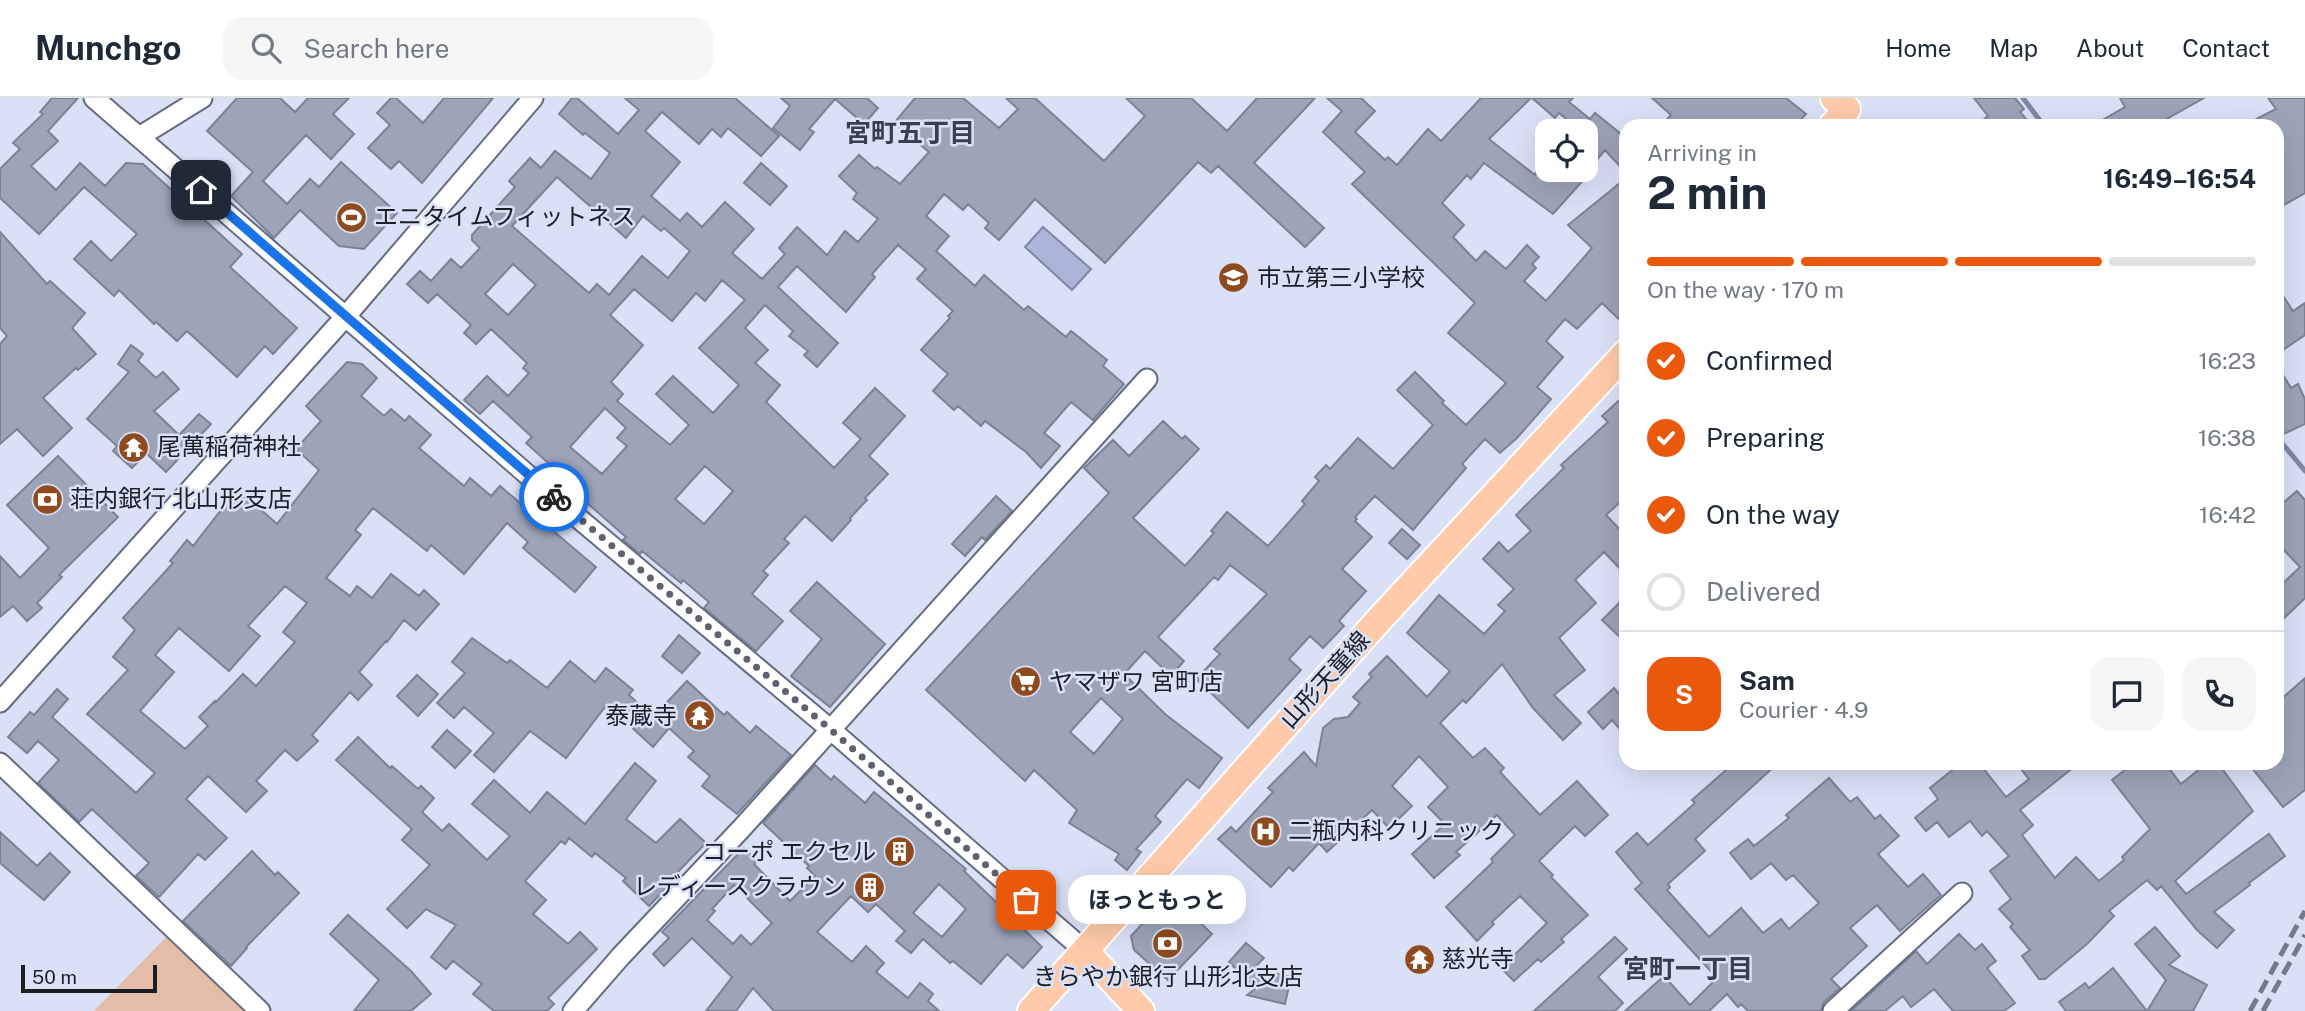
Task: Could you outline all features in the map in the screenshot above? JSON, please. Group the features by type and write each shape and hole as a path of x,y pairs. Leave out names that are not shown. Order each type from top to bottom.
{"main road":[{"name":"山形天童線","path":"1031,1011 1378,621 1619,361"},
{"path":"1085,951 1141,1011"}],"street":[{"path":"94,98 554,497 830,729 1085,951"},
{"path":"139,137 202,98"},
{"path":"0,702 346,316 534,98"},
{"path":"573,1011 1147,379"},
{"path":"0,762 260,1011"},
{"path":"1833,1011 1962,893"}],"shaded area":[{"path":"174,929 260,1011 94,1011"}],"water":[{"path":"1043,227 1091,269 1072,290 1025,247"}],"building":[{"path":"52,98 78,98 48,131 58,141 31,166 56,190 80,163 105,186 126,163 143,164 242,254 230,267 297,328 273,354 265,346 237,377 187,331 177,341 156,322 154,324 119,290 114,296 74,259 91,241 111,261 137,234 84,187 39,234 0,198 0,169 20,149 13,143 43,114 40,112"},
{"path":"237,98 280,98 295,112 308,98 349,98 333,114 354,134 331,159 306,135 263,181 287,204 310,179 319,187 341,162 397,213 364,249 339,246 300,210 274,238 231,196 253,172 207,131"},
{"path":"391,98 396,98 423,123 444,98 493,98 422,183 399,161 391,169 368,148 390,125 377,113"},
{"path":"572,98 577,98 618,134 639,110 625,98 735,98 779,136 761,156 728,128 721,137 712,129 699,144 662,112 645,131 680,162 651,196 680,221 687,213 702,227 725,202 754,229 732,253 762,279 785,254 779,248 797,227 827,255 845,231 858,242 878,219 853,199 857,193 839,176 859,155 875,169 877,167 900,184 929,152 894,123 915,98 963,98 999,128 1018,109 1006,98 1035,98 1104,161 1145,116 1126,98 1191,98 1227,131 1257,98 1315,98 1254,163 1324,228 1305,247 1218,166 1211,173 1198,162 1105,263 1035,199 999,240 985,228 989,223 968,204 963,210 944,194 926,216 949,236 936,251 975,286 984,275 1024,310 1028,306 1066,337 1071,331 1107,360 1103,366 1124,384 1093,420 1071,402 1044,433 1060,446 1041,468 1026,452 985,421 981,426 958,406 954,410 933,391 948,374 921,350 950,318 948,316 953,311 917,279 926,269 898,245 872,274 875,277 846,312 797,266 778,287 838,343 817,367 804,355 808,351 789,336 793,331 765,305 745,328 768,350 755,363 780,385 766,402 834,468 861,439 843,423 875,388 905,416 869,456 888,474 865,498 867,500 832,541 805,516 784,539 789,543 763,571 768,575 752,594 783,621 756,651 704,608 709,602 683,580 681,583 642,551 640,554 623,540 626,537 571,489 574,486 526,443 532,437 493,401 480,414 464,400 487,376 508,396 529,373 523,368 527,363 491,329 476,344 464,333 471,325 437,294 428,303 407,284 420,271 431,281 451,259 461,268 480,248 472,240 472,235 515,187 509,181 530,158 541,168 555,151 591,179 610,153 585,133 583,135 559,114","holes":["557,177 626,238 643,216 661,231 664,228 690,251 668,278 642,256 609,295 597,284 589,293 512,226","513,264 536,285 508,315 485,294","722,280 745,300 699,348 739,385 713,413 673,376 656,394 689,425 670,445 617,401 623,394 611,382 643,345 610,315 634,289 672,321 696,293 705,301","605,408 626,428 617,438 627,446 602,474 570,447","705,466 733,491 704,524 675,499"]},
{"path":"781,98 867,98 878,108 864,124 835,99 809,129 814,132 800,150 773,128 790,106"},
{"path":"1327,98 1361,98 1375,111 1355,132 1385,160 1388,157 1397,165 1428,129 1441,141 1481,98 1531,98 1489,139 1535,175 1535,182 1582,182 1553,214 1484,163 1471,179 1467,175 1442,203 1464,225 1453,237 1476,261 1485,251 1506,269 1527,245 1539,257 1532,264 1536,268 1524,281 1546,301 1592,248 1568,225 1619,184 1619,319 1602,303 1577,329 1565,319 1546,341 1563,357 1537,387 1551,399 1500,453 1485,439 1462,464 1466,468 1413,530 1375,496 1355,517 1355,521 1372,537 1342,569 1366,591 1339,621 1344,626 1323,648 1310,636 1289,659 1301,670 1248,728 1196,679 1220,654 1214,649 1267,594 1230,565 1218,580 1214,577 1158,637 1184,661 1171,676 1145,651 1124,674 1165,714 1222,758 1199,788 1187,779 1155,816 1161,822 1136,849 1141,852 1127,870 1115,860 1119,854 1069,823 1077,810 1034,770 1025,781 926,690 1109,493 1084,468 1113,440 1129,456 1163,421 1182,439 1185,436 1199,449 1133,518 1185,566 1214,533 1211,531 1227,512 1268,546 1305,504 1302,501 1319,481 1315,477 1326,465 1330,469 1358,438 1393,469 1433,425 1397,390 1415,372 1466,425 1506,383 1448,333 1475,303 1352,184 1365,172 1323,132 1342,111","holes":["1101,698 1123,719 1094,754 1070,732"]},
{"path":"1532,98 1573,98 1569,102 1590,119 1566,119 1559,113 1555,118"},
{"path":"1652,98 1786,98 1806,114 1802,119 1667,119 1671,115"},
{"path":"1974,98 2015,98 2024,109 2020,112 2026,119 1984,119 1988,116"},
{"path":"2120,98 2204,98 2166,119 2104,119 2125,107"},
{"path":"2268,98 2305,98 2305,193 2284,205 2284,119 2257,119 2276,109"},
{"path":"1595,113 1619,132 1619,165 1605,150 1598,158 1598,119 1590,119"},
{"path":"761,163 787,186 770,205 744,183"},
{"path":"0,232 47,284 50,281 85,313 72,328 96,354 43,398 72,428 43,456 17,429 0,444 0,344 7,336 0,328"},
{"path":"2284,298 2293,311 2305,303 2305,335 2284,349"},
{"path":"131,345 143,354 138,361 156,378 163,372 179,389 154,411 179,435 199,414 211,424 166,472 146,453 132,468 113,451 117,446 87,419 129,372 118,364"},
{"path":"347,362 362,364 377,378 361,396 384,416 391,409 405,421 409,416 431,435 419,448 464,486 470,478 491,496 500,486 596,567 575,592 523,548 528,542 507,523 464,574 431,545 427,551 373,508 355,530 361,535 326,578 350,596 357,586 372,598 391,574 419,596 424,590 439,604 416,630 404,620 359,672 372,685 358,700 350,692 312,735 318,741 297,761 285,750 256,781 267,791 246,812 208,776 186,799 227,838 205,860 198,854 159,897 136,876 149,863 92,809 79,822 38,783 59,760 38,741 27,753 8,737 30,712 34,715 57,689 68,699 52,717 136,793 155,773 87,714 128,670 113,657 135,630 123,618 173,563 170,561 187,540 193,546 240,491 277,524 319,470 296,449 321,421 306,406","holes":["285,586 307,603 283,632 295,642 256,686 243,674 215,701 199,717 208,726 185,749 140,711 174,672 155,655 179,628 229,671 260,636 248,626"]},
{"path":"2284,376 2291,388 2298,384 2305,399 2305,424 2284,434"},
{"path":"1619,400 1619,503 1606,515 1619,529 1619,568 1604,552 1575,580 1596,603 1559,638 1585,670 1554,695 1581,723 1563,740 1533,708 1502,664 1466,703 1463,700 1440,723 1473,758 1485,748 1504,768 1500,772 1540,815 1577,781 1608,815 1585,836 1575,826 1539,861 1588,915 1561,939 1564,942 1541,962 1538,959 1514,981 1501,968 1547,923 1520,896 1492,922 1494,924 1477,941 1446,907 1493,862 1491,859 1515,835 1497,815 1456,852 1460,855 1434,878 1412,854 1445,824 1428,807 1448,787 1419,756 1392,786 1412,806 1389,828 1372,810 1327,852 1319,843 1293,871 1289,867 1271,887 1218,839 1231,827 1236,832 1273,792 1268,788 1304,752 1316,766 1323,728 1334,719 1348,717 1360,703 1353,697 1372,677 1369,674 1387,656 1427,697 1450,671 1407,633 1439,595 1484,634 1505,611 1498,605 1514,589 1483,559 1499,542 1508,552 1531,531 1516,515 1564,468 1561,465 1608,422 1602,416"},
{"path":"58,456 118,517 59,575 62,577 37,603 42,608 27,621 13,606 0,617 0,556 20,578 49,548 7,505"},
{"path":"2297,491 2305,500 2305,598 2284,618 2284,582 2300,567 2284,550 2284,502"},
{"path":"996,496 1012,511 985,540 982,537 965,556 952,544"},
{"path":"1402,529 1420,545 1407,559 1389,543"},
{"path":"817,582 885,644 830,707 791,676 822,639 790,611"},
{"path":"1619,603 1619,636 1602,620"},
{"path":"679,635 700,653 682,673 662,656"},
{"path":"472,638 507,663 510,660 547,688 570,661 595,682 606,668 633,690 629,695 653,717 687,681 724,715 727,712 750,733 756,726 791,755 737,814 702,786 710,776 688,757 694,751 669,728 653,747 615,712 613,714 605,707 566,758 530,731 494,772 474,755 494,733 464,707 454,718 437,703 465,673 452,662"},
{"path":"417,675 438,694 418,716 397,696"},
{"path":"2305,678 2305,790 2283,807 2254,770 2284,770 2284,697"},
{"path":"1614,688 1619,694 1619,728 1612,720 1603,729 1588,712"},
{"path":"447,730 471,751 455,768 432,747"},
{"path":"358,737 390,768 392,766 418,789 421,786 434,798 422,812 442,831 449,824 487,860 510,836 472,804 494,780 530,813 547,792 585,824 635,763 656,781 626,819 656,843 680,819 706,843 649,906 623,881 626,878 595,853 592,857 569,838 565,844 561,841 525,881 546,900 533,914 568,944 580,932 597,949 548,998 554,1004 547,1011 494,1011 473,994 482,984 453,961 446,969 431,957 456,925 426,909 407,928 387,909 430,865 402,840 412,829 336,760"},
{"path":"815,765 831,780 834,776 865,803 874,792 966,869 964,871 1042,947 1023,968 1007,954 981,984 953,961 950,963 923,939 911,953 896,941 905,931 876,904 868,912 851,896 817,932 852,962 866,946 884,963 876,972 908,998 920,983 933,994 928,1001 939,1011 774,1011 753,988 736,1011 706,1011 732,977 692,938 664,966 653,954 669,938 662,932 744,848 757,861 754,864 790,901 815,876 807,868 809,866 763,823","holes":["939,884 966,909 942,937 913,913","734,885 772,923 751,945 741,935 733,944 707,920 715,911 712,909"]},
{"path":"1726,770 1770,770 1695,839 1705,851 1668,884 1670,887 1667,890 1709,937 1741,908 1763,933 1781,919 1789,929 1819,903 1793,875 1786,880 1771,863 1751,879 1730,853 1748,839 1754,846 1789,818 1786,815 1829,778 1850,802 1857,797 1875,819 1880,815 1899,836 1878,854 1908,887 1923,874 1941,895 1900,931 1877,905 1850,928 1867,946 1831,979 1840,988 1824,1002 1821,1011 1748,1011 1741,1004 1738,1007 1727,994 1709,1011 1625,1011 1664,976 1690,1005 1717,978 1635,889 1642,883 1616,852 1637,833 1648,845 1695,803 1692,800"},
{"path":"1952,770 1985,770 2006,797 2029,779 2022,770 2070,770 2020,810 2033,825 2022,835 2055,878 2076,857 2099,881 2124,860 2122,857 2150,829 2112,780 2125,770 2170,770 2181,784 2198,770 2223,770 2253,811 2175,881 2186,894 2269,834 2285,856 2214,912 2234,930 2217,948 2197,930 2161,886 2157,890 2147,880 2109,911 2114,916 2087,944 2045,979 2039,979 2022,956 2030,950 2010,927 2013,924 1999,909 2011,899 1990,871 2009,856 1987,831 1982,836 1970,821 1949,837 1937,822 1926,831 1915,818 1938,799 1930,788"},
{"path":"0,832 37,866 50,853 70,872 44,900 0,863"},
{"path":"252,851 275,875 278,872 299,893 231,966 183,921"},
{"name":"きらやか銀行 山形北支店","path":"1170,894 1212,934 1168,980 1134,950 1131,936"},
{"path":"348,915 411,971 431,994 411,1011 354,1011 379,980 330,934"},
{"path":"2155,927 2180,956 2169,965 2207,985 2193,1011 2147,1011 2166,980 2135,944"},
{"path":"1959,934 1975,950 1982,944 1996,961 1987,968 2015,1003 2004,1011 1953,1011 1934,989 1911,1007 1903,996 1885,1011 1851,1011 1916,951 1927,964"},
{"path":"1615,937 1627,949 1598,977 1623,1003 1615,1011 1534,1011"},
{"path":"1246,943 1264,958 1254,968 1291,977 1285,1004 1247,995 1255,989 1229,962"},
{"path":"2113,968 2147,1011 2066,1011 2059,1002 2085,983 2089,988"}],"waterway":[{"path":"2023,98 2039,119"},
{"path":"2284,446 2305,471"}],"railway":[{"path":"2250,1011 2305,911"},
{"path":"2263,1011 2305,935"}],"way so far":[{"path":"554,497 830,729 1026,900"}],"place":[{"name":"エニタイムフィットネス","path":"351,217"},
{"name":"市立第三小学校","path":"1234,278"},
{"name":"尾萬稲荷神社","path":"134,447"},
{"name":"荘内銀行 北山形支店","path":"47,499"},
{"name":"ヤマザワ 宮町店","path":"1026,682"},
{"name":"泰蔵寺","path":"700,716"},
{"name":"二瓶内科クリニック","path":"1265,831"},
{"name":"コーポ エクセル","path":"899,852"},
{"name":"レディースクラウン","path":"869,887"},
{"name":"ほっともっと","path":"1026,900"},
{"name":"きらやか銀行 山形北支店","path":"1168,943"},
{"name":"慈光寺","path":"1419,959"}],"district":[{"name":"宮町五丁目","path":"910,133"},
{"name":"宮町一丁目","path":"1688,969"}],"route":[{"path":"201,190 554,497"}]}
